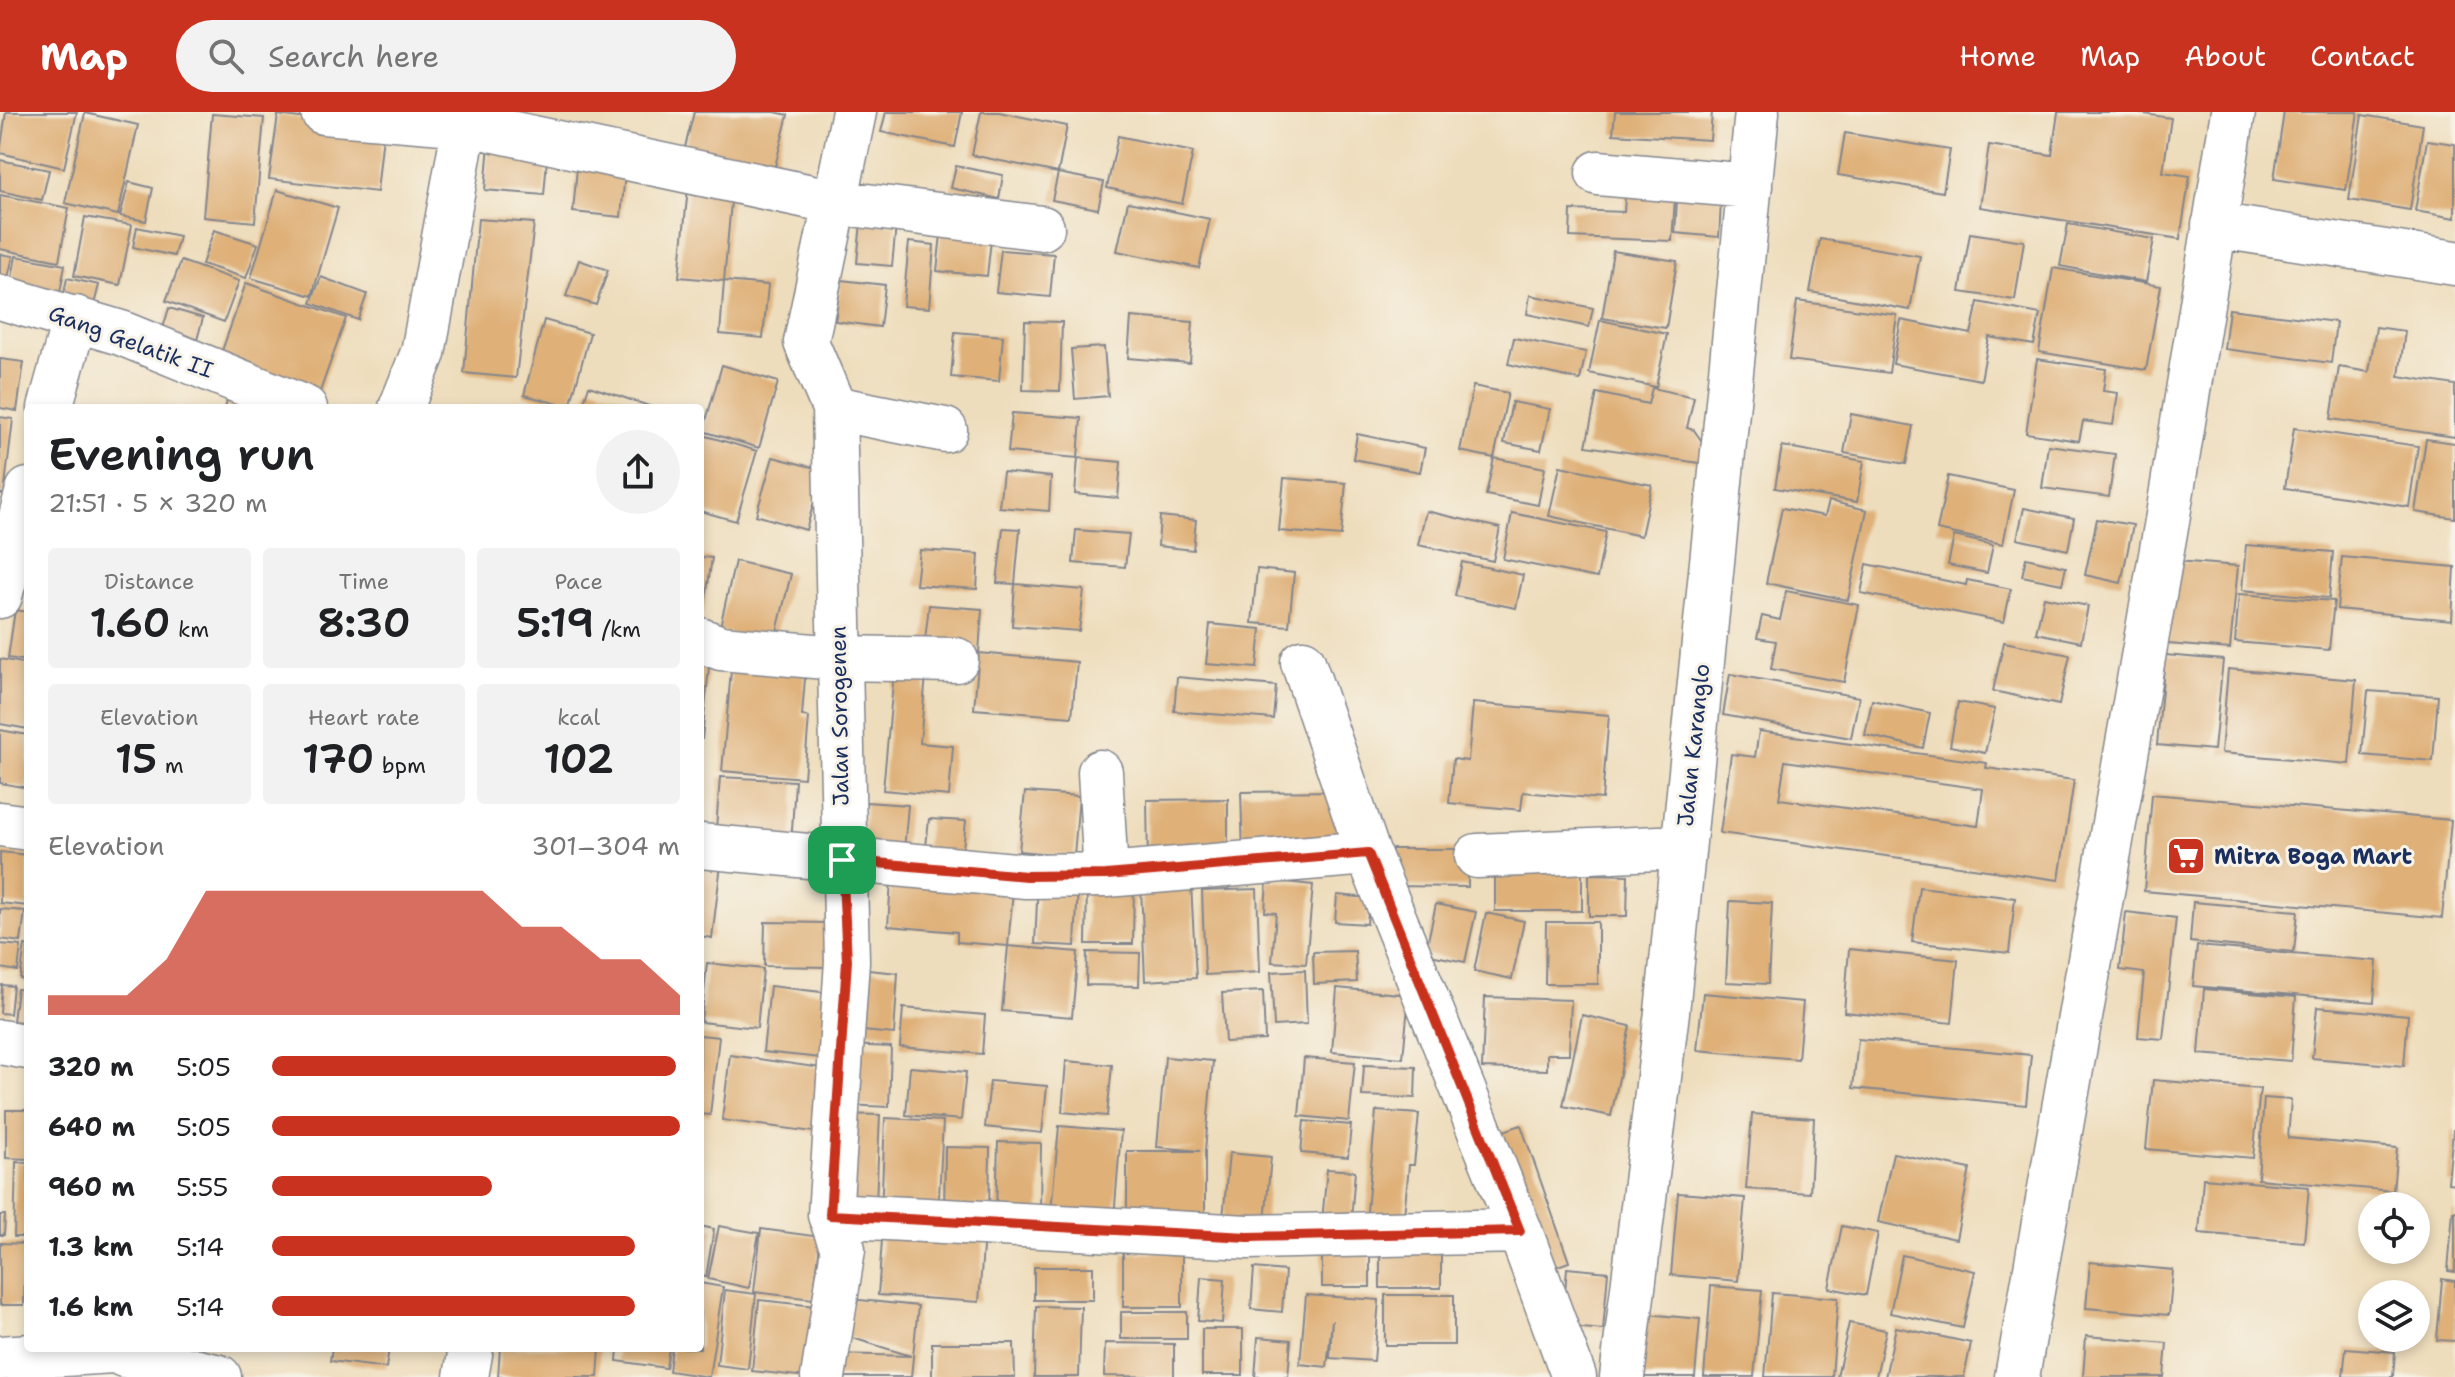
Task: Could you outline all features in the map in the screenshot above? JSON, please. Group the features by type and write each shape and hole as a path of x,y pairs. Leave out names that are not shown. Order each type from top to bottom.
{"street":[{"path":"323,112 467,118 835,202 1042,228"},
{"name":"Jalan Sorogenen","path":"823,1377 843,1249 830,1215 847,961 837,658 834,408 806,342 854,112"},
{"name":"Jalan Karanglo","path":"1622,1377 1667,1012 1757,112"},
{"path":"2017,1377 2168,515 2233,112"},
{"path":"403,404 423,353 467,118"},
{"path":"1598,173 1750,186"},
{"path":"2214,225 2455,263"},
{"name":"Gang Gelatik II","path":"0,297 75,318 295,404"},
{"path":"51,404 75,318"},
{"path":"834,408 945,430"},
{"path":"8,587 24,509"},
{"path":"704,642 721,648 837,658 956,660"},
{"path":"1303,662 1368,853 1520,1231 1574,1377"},
{"path":"1100,772 1106,875"},
{"path":"0,824 24,827"},
{"path":"704,846 1026,876 1106,875 1368,853"},
{"path":"1477,856 1682,847"},
{"path":"0,1042 24,1046"},
{"path":"830,1215 1248,1237 1520,1231"},
{"path":"0,1358 84,1352"},
{"path":"120,1352 219,1377"},
{"path":"466,1377 470,1352"}],"building":[{"path":"6,112 77,112 64,168 0,153"},
{"path":"694,112 775,112 788,115 772,178 683,155"},
{"path":"886,112 962,112 955,147 881,132"},
{"path":"981,112 999,112 1067,126 1058,173 972,155"},
{"path":"1615,112 1712,112 1710,140 1613,134"},
{"path":"2058,112 2131,112 2171,118 2163,172 2190,176 2180,239 1980,207 1989,145 2052,155"},
{"path":"2284,112 2358,112 2346,190 2274,179"},
{"path":"85,113 138,125 118,215 65,203"},
{"path":"212,114 264,118 255,222 203,217"},
{"path":"278,115 343,124 384,125 377,192 269,179"},
{"path":"2362,115 2423,125 2410,210 2349,200"},
{"path":"1845,133 1950,150 1943,192 1838,175"},
{"path":"1118,136 1193,152 1182,204 1107,188"},
{"path":"2427,140 2455,144 2455,218 2415,211"},
{"path":"489,144 548,148 544,195 485,190"},
{"path":"0,160 49,170 42,200 0,191"},
{"path":"956,166 1003,175 999,199 951,188"},
{"path":"577,167 625,172 621,217 573,212"},
{"path":"1058,173 1104,182 1098,209 1052,200"},
{"path":"1626,181 1676,184 1672,241 1570,237 1571,210 1624,212"},
{"path":"129,182 153,188 146,221 120,216"},
{"path":"1678,184 1722,186 1719,237 1675,233"},
{"path":"688,188 732,191 724,281 679,277"},
{"path":"277,190 338,208 312,296 251,278"},
{"path":"0,195 69,208 59,261 0,249"},
{"path":"1128,202 1210,219 1199,268 1117,251"},
{"path":"85,217 132,225 120,285 74,276"},
{"path":"478,219 534,223 516,378 464,373"},
{"path":"861,222 896,225 892,266 857,263"},
{"path":"2068,224 2154,239 2146,282 2060,266"},
{"path":"942,225 992,231 987,276 937,271"},
{"path":"137,227 179,236 174,256 133,247"},
{"path":"214,230 258,244 246,278 202,264"},
{"path":"1970,233 2024,241 2015,300 1960,292"},
{"path":"1820,239 1920,256 1910,310 1810,292"},
{"path":"909,242 934,245 929,308 903,306"},
{"path":"1001,250 1054,254 1050,297 996,292"},
{"path":"1613,251 1677,261 1666,328 1602,318"},
{"path":"0,254 13,256 6,287 0,286"},
{"path":"16,256 65,265 60,293 11,284"},
{"path":"579,260 608,270 596,305 566,296"},
{"path":"181,261 239,281 224,322 166,301"},
{"path":"2053,268 2161,286 2146,370 2039,352"},
{"path":"321,277 367,294 358,320 311,303"},
{"path":"67,278 99,285 94,305 63,298"},
{"path":"841,280 885,285 880,327 835,321"},
{"path":"724,281 768,285 763,338 720,334"},
{"path":"246,283 346,318 318,397 218,362"},
{"path":"1530,295 1593,308 1589,327 1527,314"},
{"path":"1797,301 1897,315 1889,373 1789,360"},
{"path":"1978,302 2040,314 2034,345 1989,337 1981,380 1893,364 1901,320 1971,334"},
{"path":"169,308 203,318 195,347 160,338"},
{"path":"2229,309 2336,322 2331,363 2224,349"},
{"path":"1131,317 1193,322 1190,363 1128,358"},
{"path":"544,320 590,333 571,404 524,395"},
{"path":"1600,320 1667,334 1656,387 1589,373"},
{"path":"1025,321 1062,322 1060,391 1023,390"},
{"path":"2376,327 2405,331 2399,376 2455,385 2455,437 2331,419 2339,367 2369,372"},
{"path":"955,332 1003,336 999,381 951,377"},
{"path":"1514,338 1586,352 1580,380 1508,364"},
{"path":"1104,347 1108,396 1075,399 1071,349"},
{"path":"0,359 24,362 17,411 0,408"},
{"path":"2037,359 2106,369 2103,391 2118,393 2113,425 2083,421 2079,441 2026,433"},
{"path":"722,365 778,382 759,448 704,431"},
{"path":"589,386 643,404 583,404"},
{"path":"1473,386 1508,393 1494,458 1460,451"},
{"path":"1652,388 1694,397 1687,428 1694,430 1719,466 1586,446 1597,393 1648,404"},
{"path":"1512,402 1550,409 1541,450 1504,443"},
{"path":"1012,413 1081,418 1078,458 1008,452"},
{"path":"1851,414 1913,426 1906,464 1844,453"},
{"path":"0,417 13,419 4,494 0,494"},
{"path":"2294,428 2418,446 2409,507 2285,488"},
{"path":"1357,434 1425,448 1420,472 1353,459"},
{"path":"704,435 757,451 736,521 704,512"},
{"path":"2426,439 2455,443 2455,518 2415,512"},
{"path":"2048,445 2115,454 2109,497 2042,488"},
{"path":"1782,446 1864,461 1857,502 1775,488"},
{"path":"773,457 823,470 806,530 756,515"},
{"path":"1078,458 1121,462 1118,498 1075,494"},
{"path":"1494,458 1545,468 1538,505 1486,495"},
{"path":"1560,466 1652,485 1641,536 1549,516"},
{"path":"1003,472 1051,477 1049,511 999,507"},
{"path":"1948,476 2014,490 2003,544 1937,530"},
{"path":"1284,478 1346,483 1341,536 1279,531"},
{"path":"1829,501 1867,510 1848,600 1766,583 1782,508 1825,516"},
{"path":"2024,508 2074,518 2068,550 2017,539"},
{"path":"1426,511 1500,528 1493,561 1418,545"},
{"path":"1512,513 1606,532 1597,578 1503,559"},
{"path":"1160,516 1196,520 1193,550 1158,546"},
{"path":"2097,519 2133,525 2121,583 2085,575"},
{"path":"1003,528 1020,529 1015,584 997,583"},
{"path":"1076,530 1129,534 1125,567 1073,563"},
{"path":"1954,536 1993,545 1987,573 1948,565"},
{"path":"2246,545 2333,552 2329,598 2242,590"},
{"path":"920,550 979,554 977,589 916,585"},
{"path":"704,557 712,558 704,611"},
{"path":"2342,557 2455,567 2452,620 2337,609"},
{"path":"2026,558 2066,567 2062,584 2022,576"},
{"path":"735,561 791,574 774,644 719,631"},
{"path":"2176,561 2238,566 2230,649 2168,644"},
{"path":"1462,562 1523,575 1516,608 1455,596"},
{"path":"1867,564 1966,585 1967,580 2011,589 2004,622 1861,593"},
{"path":"1257,569 1294,573 1289,626 1252,623"},
{"path":"1015,584 1084,590 1079,631 1012,626"},
{"path":"1786,591 1859,605 1844,682 1771,669 1776,641 1757,638 1762,616 1780,620"},
{"path":"2239,594 2334,601 2329,650 2235,642"},
{"path":"2044,597 2088,606 2081,642 2036,633"},
{"path":"929,605 982,609 979,653 924,649"},
{"path":"15,610 24,611 24,660 8,658"},
{"path":"1210,624 1261,629 1257,668 1206,664"},
{"path":"2004,642 2070,655 2059,705 1993,691"},
{"path":"979,653 1077,662 1072,717 974,709"},
{"path":"704,655 710,656 704,718"},
{"path":"2165,655 2223,660 2214,750 2157,745"},
{"path":"0,659 24,663 24,728 0,724"},
{"path":"732,659 806,666 802,716 809,717 804,778 722,771"},
{"path":"2228,669 2356,680 2349,764 2221,753"},
{"path":"894,672 926,675 920,743 953,746 949,796 883,790"},
{"path":"1730,674 1859,697 1851,738 1723,715"},
{"path":"1177,677 1276,686 1273,719 1174,711"},
{"path":"2368,691 2438,696 2433,761 2362,755"},
{"path":"1872,700 1930,713 1923,748 1865,735"},
{"path":"1958,702 1995,709 1985,753 1950,746"},
{"path":"1473,703 1609,715 1602,799 1523,792 1521,810 1449,803 1453,759 1468,761"},
{"path":"0,730 24,734 24,787 0,783"},
{"path":"1759,731 1987,763 1986,768 2074,780 2059,880 1720,833 1731,754 1755,757","holes":["1785,761 1983,789 1978,826 1779,799"]},
{"path":"720,777 795,781 791,847 715,842"},
{"path":"1344,791 1345,852 1243,854 1241,792"},
{"path":"1025,792 1079,796 1074,856 1019,851"},
{"path":"2152,794 2451,820 2442,918 2144,891"},
{"path":"1228,799 1228,863 1148,864 1147,800"},
{"path":"866,802 908,805 903,862 861,858"},
{"path":"929,819 966,821 961,867 924,865"},
{"path":"1392,849 1468,849 1468,887 1392,886"},
{"path":"0,852 24,855 24,906 0,903"},
{"path":"704,862 721,864 712,938 704,937"},
{"path":"1495,865 1582,867 1582,911 1495,911"},
{"path":"1589,874 1628,875 1627,916 1589,916"},
{"path":"891,880 1013,891 1008,946 957,942 957,932 888,926"},
{"path":"1267,880 1313,885 1306,964 1272,962 1276,913 1265,912"},
{"path":"1038,882 1078,884 1075,946 1035,944"},
{"path":"1087,883 1134,884 1133,944 1086,944"},
{"path":"1191,884 1196,978 1145,981 1141,887"},
{"path":"1919,887 2015,898 2009,953 1912,942"},
{"path":"1257,889 1260,972 1205,975 1202,891"},
{"path":"1337,895 1369,898 1367,924 1335,922"},
{"path":"1730,901 1772,903 1768,984 1726,982"},
{"path":"2193,902 2298,911 2294,952 2190,942"},
{"path":"1436,904 1476,912 1465,962 1425,954"},
{"path":"0,909 24,911 21,942 0,939"},
{"path":"2126,912 2176,918 2163,1039 2138,1037 2144,973 2120,970"},
{"path":"1486,913 1524,921 1512,979 1474,971"},
{"path":"765,922 829,923 828,967 764,966"},
{"path":"1546,922 1598,922 1598,984 1545,984"},
{"path":"0,944 21,946 18,971 0,968"},
{"path":"1008,946 1078,952 1072,1017 1002,1011"},
{"path":"2197,946 2377,961 2374,1002 2193,986"},
{"path":"1849,949 1958,960 1952,1023 1844,1012"},
{"path":"1355,951 1357,982 1314,984 1313,952"},
{"path":"24,952 24,980 20,979"},
{"path":"1087,952 1140,953 1139,986 1086,985"},
{"path":"707,963 763,969 757,1028 704,1022"},
{"path":"858,969 898,973 894,1034 853,1030"},
{"path":"1305,970 1307,1024 1274,1026 1271,972"},
{"path":"2,985 13,986 10,1014 0,1013"},
{"path":"770,986 838,994 831,1059 763,1052"},
{"path":"1337,988 1409,995 1403,1058 1332,1052"},
{"path":"17,989 24,990 24,1022 13,1021"},
{"path":"2204,989 2296,997 2291,1061 2199,1054"},
{"path":"1263,991 1265,1040 1225,1042 1222,993"},
{"path":"1703,993 1803,1002 1798,1059 1697,1050"},
{"path":"1485,997 1571,1000 1569,1054 1547,1054 1547,1070 1482,1068"},
{"path":"2317,1007 2408,1015 2404,1066 2312,1058"},
{"path":"903,1008 985,1015 982,1054 900,1047"},
{"path":"1582,1015 1630,1026 1611,1116 1563,1106"},
{"path":"704,1035 719,1037 710,1115 704,1114"},
{"path":"1858,1039 2031,1055 2026,1105 1853,1088"},
{"path":"848,1045 891,1047 889,1107 845,1105"},
{"path":"730,1055 822,1068 813,1132 722,1120"},
{"path":"1165,1057 1213,1061 1205,1151 1205,1224 1127,1224 1127,1151 1200,1151 1157,1147"},
{"path":"1304,1058 1355,1062 1349,1121 1299,1116"},
{"path":"1066,1061 1112,1065 1107,1116 1062,1112"},
{"path":"1364,1065 1416,1067 1415,1098 1362,1096"},
{"path":"910,1067 966,1072 961,1120 906,1115"},
{"path":"2153,1080 2260,1089 2253,1158 2146,1149"},
{"path":"990,1081 1047,1086 1042,1133 985,1127"},
{"path":"2264,1098 2291,1100 2288,1138 2397,1148 2393,1191 2258,1179"},
{"path":"6,1110 24,1110 24,1159 6,1158"},
{"path":"1376,1111 1419,1114 1414,1165 1409,1165 1403,1226 1366,1222"},
{"path":"841,1114 880,1115 876,1203 837,1201"},
{"path":"1752,1114 1814,1118 1810,1193 1746,1189"},
{"path":"885,1118 943,1121 938,1216 881,1213"},
{"path":"1304,1121 1351,1125 1348,1157 1301,1153"},
{"path":"1521,1125 1569,1262 1544,1271 1495,1134"},
{"path":"1059,1126 1121,1131 1114,1218 1051,1212"},
{"path":"2455,1130 2455,1184 2448,1183"},
{"path":"998,1142 1041,1143 1040,1212 996,1211"},
{"path":"945,1147 990,1148 989,1216 944,1216"},
{"path":"1229,1153 1271,1157 1264,1232 1222,1229"},
{"path":"1893,1153 1970,1169 1956,1239 1878,1222"},
{"path":"16,1162 24,1163 24,1237 14,1237"},
{"path":"1327,1169 1355,1171 1350,1233 1321,1231"},
{"path":"2203,1178 2309,1187 2304,1242 2199,1233"},
{"path":"1678,1193 1745,1198 1738,1281 1671,1275"},
{"path":"2455,1211 2455,1272 2448,1271"},
{"path":"0,1215 5,1215 4,1235 0,1235"},
{"path":"719,1226 759,1233 749,1288 708,1279"},
{"path":"883,1226 984,1233 979,1302 878,1295"},
{"path":"1842,1226 1878,1233 1866,1295 1829,1288"},
{"path":"704,1227 714,1229 704,1277"},
{"path":"761,1229 821,1237 813,1299 754,1292"},
{"path":"1380,1242 1441,1242 1441,1288 1380,1288"},
{"path":"0,1243 24,1244 24,1305 0,1305"},
{"path":"1322,1249 1370,1249 1370,1287 1322,1287"},
{"path":"1123,1253 1182,1253 1182,1307 1123,1307"},
{"path":"1902,1255 1975,1271 1963,1328 1890,1313"},
{"path":"2090,1262 2173,1270 2169,1315 2086,1308"},
{"path":"1034,1267 1093,1267 1093,1300 1034,1300"},
{"path":"1254,1268 1285,1271 1282,1312 1251,1309"},
{"path":"1567,1268 1608,1272 1603,1330 1562,1326"},
{"path":"1201,1277 1225,1279 1222,1323 1198,1321"},
{"path":"2442,1279 2455,1281 2455,1341 2437,1340"},
{"path":"704,1284 723,1287 709,1377 669,1371 671,1352 704,1352"},
{"path":"1711,1286 1762,1290 1754,1377 1704,1377"},
{"path":"725,1290 756,1294 748,1369 717,1365"},
{"path":"1772,1293 1838,1298 1832,1377 1765,1377"},
{"path":"1306,1295 1379,1300 1374,1361 1330,1358 1332,1320 1327,1367 1300,1364"},
{"path":"1385,1295 1454,1295 1454,1345 1385,1345"},
{"path":"850,1299 918,1306 911,1377 836,1377 837,1354 911,1356 846,1336"},
{"path":"759,1300 815,1306 806,1377 752,1371"},
{"path":"1036,1306 1081,1307 1079,1377 1034,1377"},
{"path":"1121,1312 1187,1312 1187,1339 1121,1339"},
{"path":"1635,1313 1700,1319 1695,1377 1630,1377"},
{"path":"1849,1323 1886,1330 1876,1377 1837,1377"},
{"path":"1896,1327 1971,1343 1964,1377 1885,1377"},
{"path":"1202,1329 1243,1329 1243,1375 1202,1375"},
{"path":"2086,1336 2167,1343 2164,1377 2083,1377"},
{"path":"1258,1337 1291,1340 1288,1377 1255,1377"},
{"path":"932,1343 1014,1343 1015,1377 932,1377"},
{"path":"1105,1343 1174,1344 1174,1377 1104,1376"},
{"path":"2346,1348 2358,1349 2358,1352 2395,1352 2393,1377 2343,1377"},
{"path":"331,1352 388,1352 386,1368 330,1361"},
{"path":"500,1352 600,1352 598,1377 498,1377"},
{"path":"618,1352 668,1352 666,1368 617,1361"}],"place":[{"name":"Mitra Boga Mart","path":"2186,856"}],"route":[{"path":"1368,853 1520,1231 1377,1237 1248,1237 1068,1230 830,1215 847,961 842,860 1026,876 1106,875 1368,853"}]}
